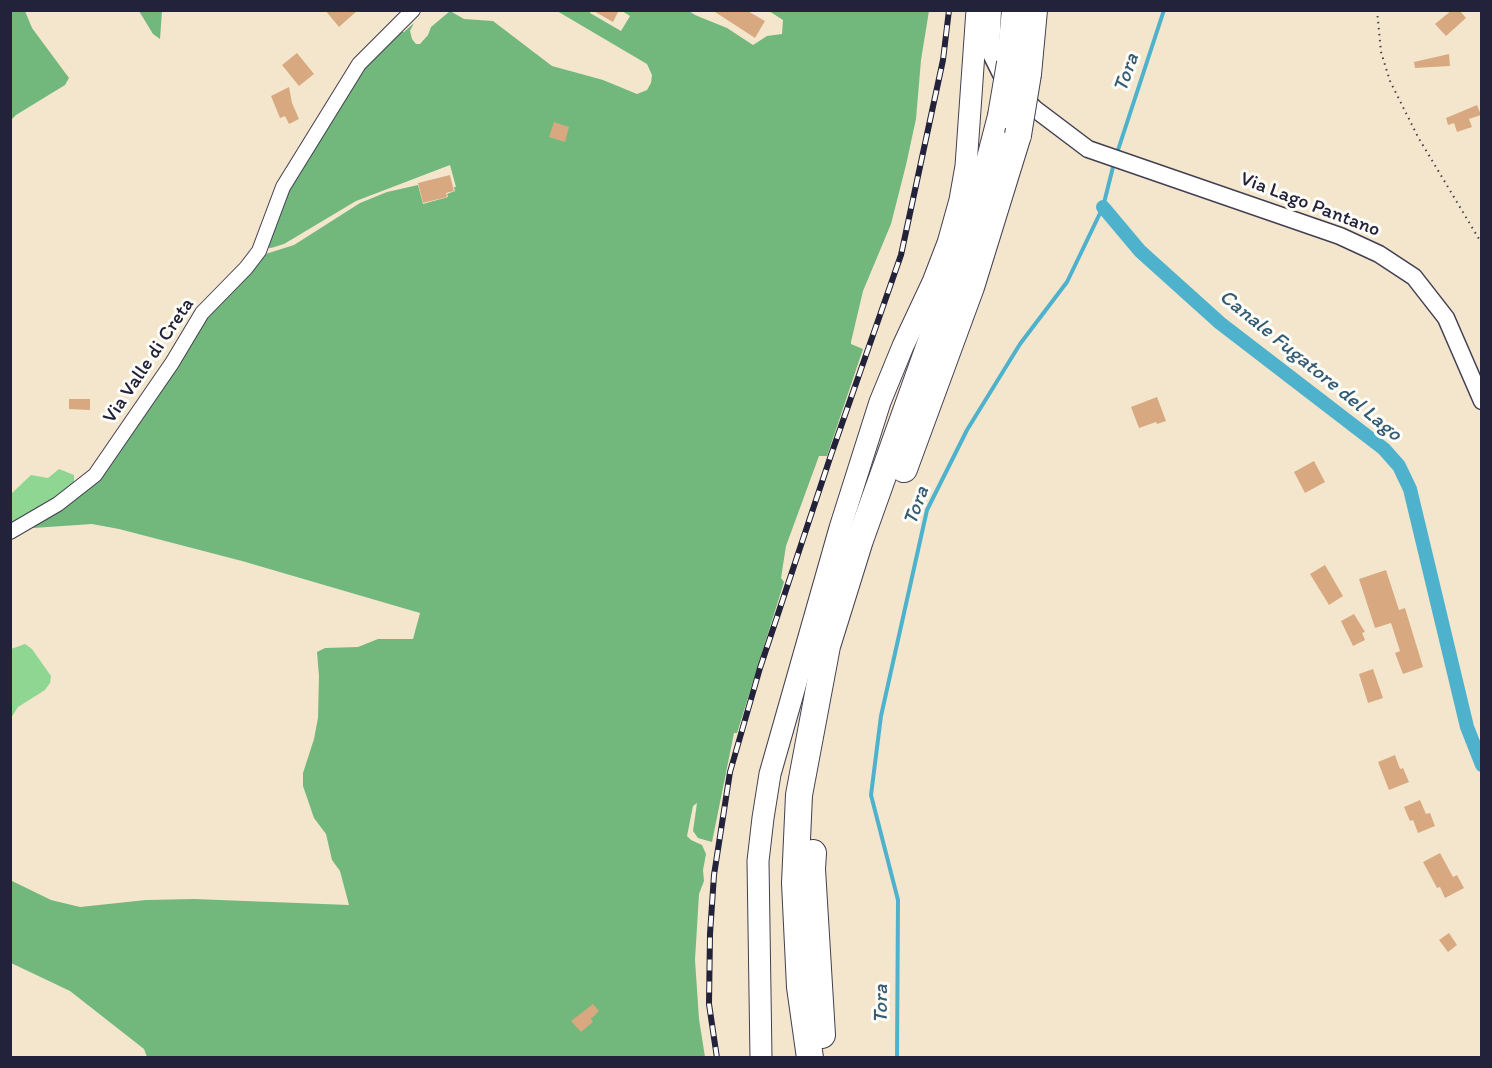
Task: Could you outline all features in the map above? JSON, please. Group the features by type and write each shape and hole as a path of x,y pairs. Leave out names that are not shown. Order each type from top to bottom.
{"highway":[{"path":"826,1058 822,1031 812,869 817,784 848,637 877,541 971,287 1018,135 1019,69 1015,10"},
{"path":"810,1058 800,987 795,884 799,795 827,646 860,540 973,224 1001,116 1019,69 1034,10"}],"main road":[{"path":"761,1058 758,861 771,774 840,528 880,402 933,282 948,243 960,200 966,166 977,10"}],"street":[{"name":"Via Valle di Creta","path":"10,532 58,504 95,475 172,363 202,314 259,251 283,188 359,64 413,10"},
{"name":"Via Lago Pantano","path":"993,10 991,54 1001,74 1035,109 1088,149 1340,236 1399,265 1421,284 1446,318 1482,401"}],"path":[{"path":"1377,10 1381,52 1390,81 1418,136 1482,244"}],"green space":[{"path":"11,10 25,11 32,28 69,78 65,85 16,115 12,119 11,126"},
{"path":"139,11 162,11 160,39 153,34"},
{"path":"450,11 464,19 493,21 552,66 603,80 637,94 647,90 651,83 652,75 647,64 557,11 591,11 590,13 621,31 630,16 622,11 689,11 727,28 753,45 767,36 782,34 783,20 769,11 929,11 921,60 916,119 906,165 891,224 863,291 851,342 863,349 827,456 819,456 786,546 781,578 784,582 737,733 734,733 712,842 698,838 693,831 697,803 693,806 687,836 702,845 706,854 703,870 704,881 699,894 695,960 699,1019 705,1057 147,1057 144,1049 70,991 11,963 10,880 51,900 80,907 146,900 194,899 349,905 340,871 332,860 326,834 314,818 303,786 303,773 318,718 317,652 325,648 358,647 378,639 413,639 420,613 242,561 119,529 92,524 18,529 77,491 197,323 256,257 294,245 360,203 387,192 418,185 423,204 448,197 447,194 455,191 450,165 356,201 284,244 271,248 263,247 283,186 360,68 395,32 404,32 414,23 410,31 412,39 416,44 420,44 428,35 431,27"},
{"path":"59,469 74,475 74,486 11,527 11,494 31,475 48,478"},
{"path":"25,644 32,649 51,676 50,683 45,690 18,707 11,718 11,649"}],"building":[{"path":"325,10 358,10 339,27"},
{"path":"592,10 619,10 613,22"},
{"path":"712,10 746,10 765,21 755,38"},
{"path":"1452,10 1459,10 1466,18 1446,36 1435,24"},
{"path":"297,53 314,74 299,86 282,65"},
{"path":"1449,54 1450,66 1415,68 1414,62"},
{"path":"289,87 292,103 299,119 289,124 285,116 280,118 271,96"},
{"path":"1477,105 1481,115 1469,119 1472,127 1457,132 1454,123 1448,125 1446,118"},
{"path":"554,122 569,127 565,142 549,137"},
{"path":"450,175 454,191 446,193 447,197 423,203 418,183"},
{"path":"1157,397 1166,421 1139,428 1131,407"},
{"path":"69,399 90,399 90,410 69,409"},
{"path":"1314,461 1325,482 1305,493 1294,472"},
{"path":"1325,565 1343,596 1329,605 1310,574"},
{"path":"1386,570 1399,610 1405,608 1423,667 1403,674 1395,653 1400,651 1391,623 1375,628 1359,579"},
{"path":"1354,614 1365,632 1362,633 1365,640 1353,646 1341,621"},
{"path":"1373,669 1383,698 1368,703 1359,674"},
{"path":"1395,755 1400,769 1403,768 1409,782 1389,790 1378,762"},
{"path":"1420,800 1426,814 1430,813 1435,826 1418,833 1404,807"},
{"path":"1440,853 1453,877 1457,875 1464,888 1445,898 1423,862"},
{"path":"1449,933 1457,945 1448,952 1439,940"},
{"path":"593,1004 599,1011 591,1019 593,1022 581,1032 571,1021"}],"waterway":[{"name":"Tora","path":"1117,153 1164,10"},
{"name":"Tora","path":"897,1058 898,900 871,795 881,716 927,510 967,430 1020,344 1067,282 1103,207 1114,163"},
{"name":"Canale Fugatore del Lago","path":"1103,207 1140,251 1220,323 1384,449 1399,466 1410,489 1467,727 1482,765"}],"railway":[{"path":"717,1058 709,1004 710,934 714,875 730,772 760,668 901,255 943,60 949,10"}]}
